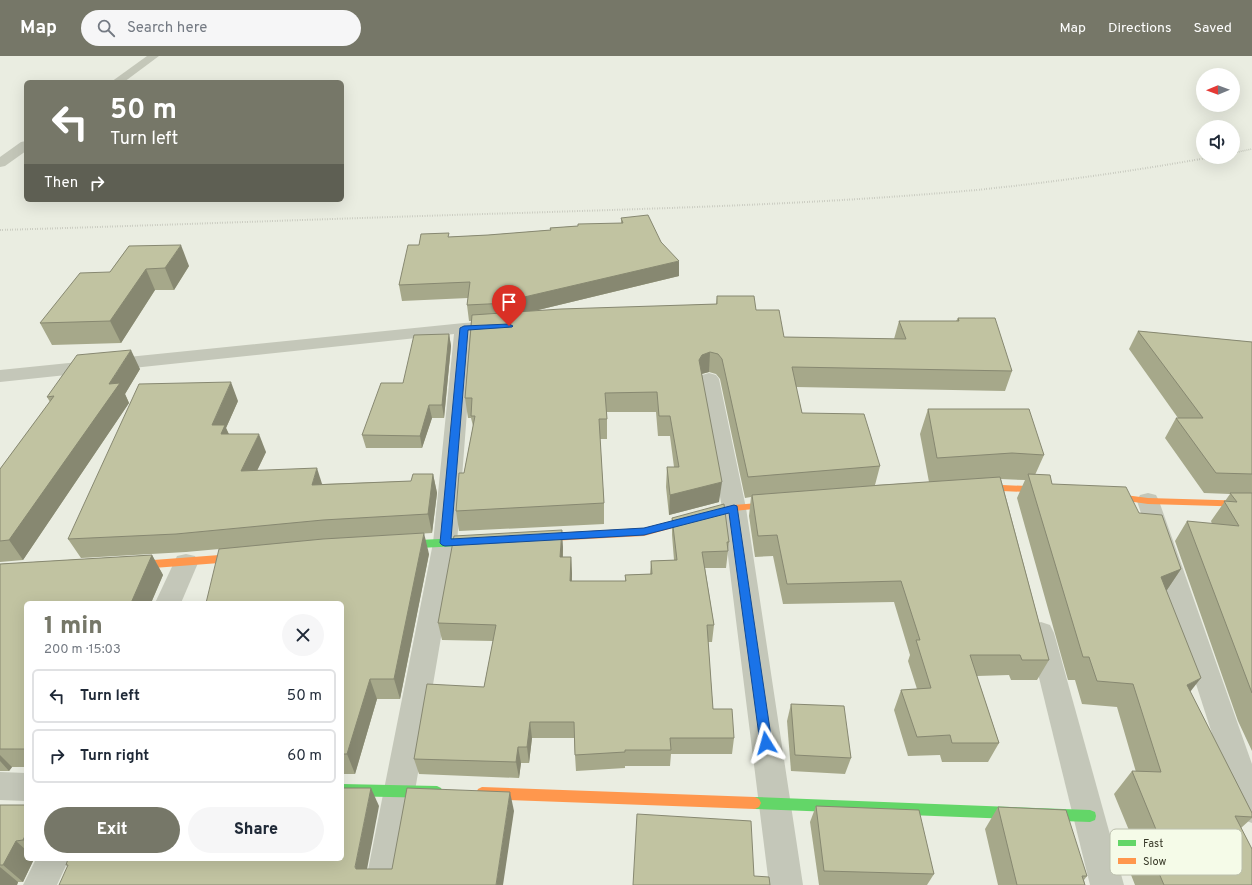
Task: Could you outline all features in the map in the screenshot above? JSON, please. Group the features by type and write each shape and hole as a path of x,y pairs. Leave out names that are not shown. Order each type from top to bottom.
{"street":[{"path":"120,80 154,56"},
{"path":"0,163 24,146"},
{"path":"0,376 464,328 517,325"},
{"path":"382,885 445,543 464,328"},
{"path":"709,379 734,508 786,885"},
{"path":"962,490 1005,499 1060,491"},
{"path":"1089,494 1148,501 1252,504"},
{"path":"1148,501 1252,808"},
{"path":"525,538 644,532 734,508 789,504"},
{"path":"392,545 493,540"},
{"path":"116,566 254,556"},
{"path":"169,601 186,562"},
{"path":"1034,610 1090,816 1107,885"},
{"path":"0,786 24,787"},
{"path":"344,790 447,792"},
{"path":"471,793 1090,816"},
{"path":"40,885 52,861"}],"building":[{"path":"648,215 661,242 679,261 507,301 508,303 467,305 470,282 399,285 408,245 419,245 421,234 449,233 448,237 551,230 550,228 578,226 578,224 623,223 621,218"},
{"path":"181,245 165,268 146,269 110,321 40,323 80,273 110,272 129,246"},
{"path":"717,296 754,296 756,310 779,310 784,337 906,339 899,321 959,321 958,318 995,318 1012,371 792,367 802,413 864,414 880,466 748,477 722,359 718,354 710,352 702,355 699,360 722,482 670,495 667,467 679,467 670,416 659,416 657,392 605,393 607,419 599,419 604,503 456,511 459,473 464,473 475,416 471,416 472,398 465,398 472,315 561,309 717,304"},
{"path":"1138,331 1252,342 1252,474 1216,473 1176,418 1203,418"},
{"path":"449,334 442,405 429,405 420,436 362,435 381,383 403,383 414,335"},
{"path":"131,350 109,384 120,383 9,540 0,541 0,469 54,396 47,397 77,355"},
{"path":"231,382 212,425 225,425 221,434 259,434 241,471 317,468 312,485 411,481 413,474 433,474 428,514 323,520 176,534 68,539 139,384"},
{"path":"928,409 1029,409 1044,455 1012,453 937,458"},
{"path":"1028,474 1050,475 1052,484 1126,487 1139,513 1162,515 1181,569 1161,577 1201,678 1187,685 1252,813 1252,817 1235,816 1242,829 1156,829 1132,771 1161,772 1133,684 1097,681 1089,657 1083,657"},
{"path":"1000,477 1049,660 1022,660 1020,655 970,655 999,743 952,743 950,735 917,737 901,690 931,688 916,640 920,640 901,581 787,584 777,535 758,536 752,495"},
{"path":"1230,493 1252,493 1252,693 1187,521 1239,526 1224,501 1237,502"},
{"path":"724,504 729,542 727,542 728,551 702,552 714,625 707,625 713,709 732,709 734,738 670,738 671,750 625,750 625,752 575,755 574,722 530,722 527,747 518,747 516,762 414,759 427,684 484,687 496,625 438,623 454,536 562,530 560,557 571,557 570,581 626,581 625,575 652,574 651,561 677,560 672,518"},
{"path":"424,533 394,679 370,679 347,754 344,754 344,601 206,601 219,549 323,539"},
{"path":"152,555 132,601 24,601 24,749 0,749 0,564"},
{"path":"791,704 844,706 851,758 795,755"},
{"path":"344,788 371,788 355,867 356,869 392,869 407,788 510,792 496,885 59,885 68,865 66,865 67,861 344,861"},
{"path":"0,805 24,805 24,838 23,840 16,841 3,865 0,865"},
{"path":"816,806 919,810 934,874 824,871"},
{"path":"998,807 1066,810 1087,876 1082,876 1085,885 1017,885"},
{"path":"637,814 751,821 754,876 769,877 770,885 633,885"},
{"path":"1242,830 1252,849 1252,885 1164,885 1160,875 1242,875"}],"railway":[{"path":"1240,152 1252,149"},
{"path":"0,230 690,207 862,199 976,190 1124,171 1196,160"}],"traffic: fast":[{"path":"398,545 481,541"},
{"path":"344,790 437,792"},
{"path":"755,803 1090,816"}],"traffic: slow":[{"path":"974,490 1002,488 1051,490"},
{"path":"1102,495 1148,501 1252,504"},
{"path":"532,538 644,532 734,508 780,504"},
{"path":"127,566 246,557"},
{"path":"482,793 755,803"}],"route":[{"path":"509,326 464,328 445,543 644,532 734,508 766,743"}]}
